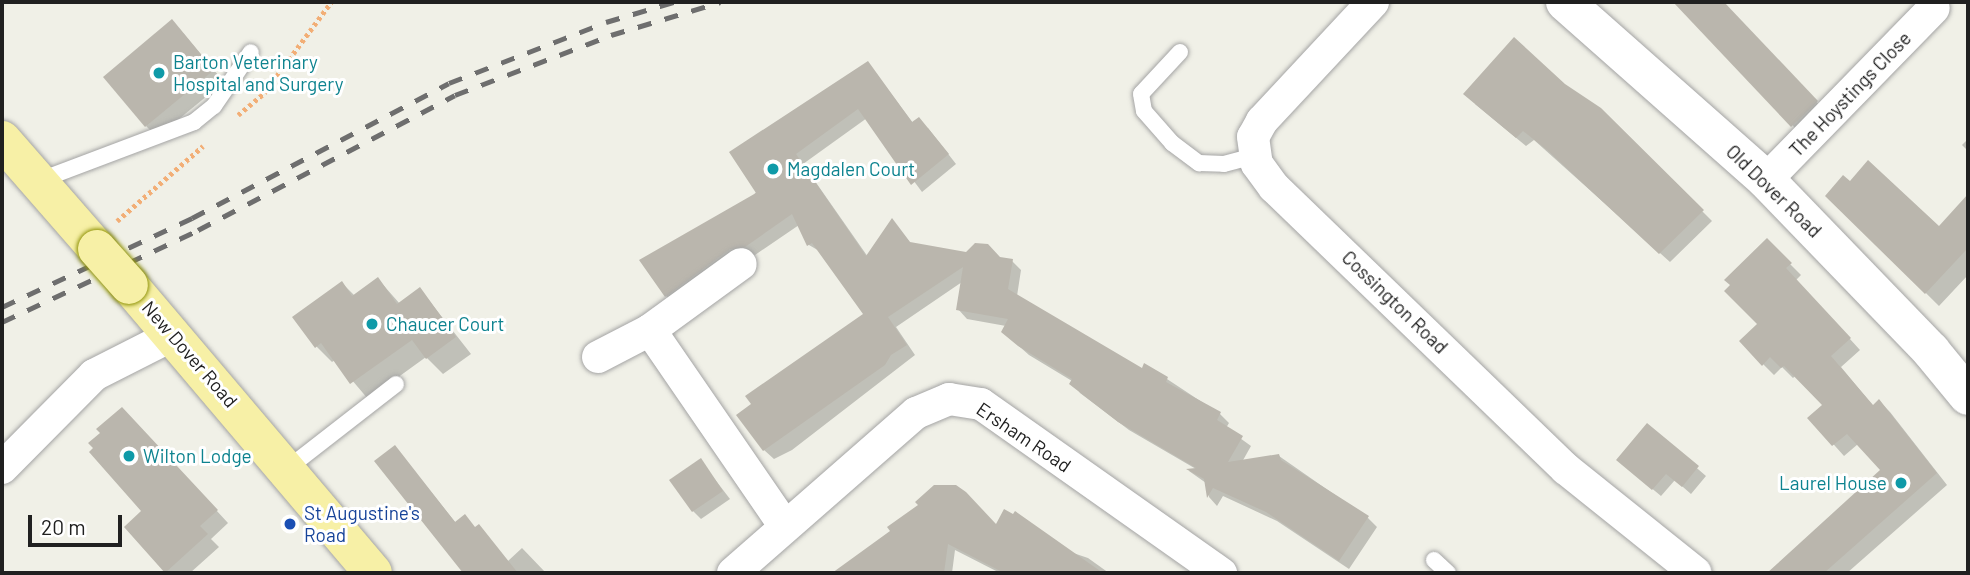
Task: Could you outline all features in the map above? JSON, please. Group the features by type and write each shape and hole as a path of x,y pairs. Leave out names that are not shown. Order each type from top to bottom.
{"main road":[{"name":"New Dover Road","path":"2,140 173,335 373,573"}],"street":[{"path":"1254,156 1253,137 1262,121 1373,2"},
{"name":"Old Dover Road","path":"1564,2 1766,180 1930,351 1968,397"},
{"name":"The Hoystings Close","path":"1766,180 1934,8"},
{"name":"Cossington Road","path":"1254,156 1274,187 1566,469 1696,573"},
{"path":"598,357 650,330 741,264"},
{"path":"650,330 784,525"},
{"path":"2,468 94,374 173,335"},
{"name":"Ersham Road","path":"733,573 784,525 916,413 932,403 963,399 981,404 1221,573"}],"lane":[{"path":"38,181 170,135 206,115 251,52"},
{"path":"1180,52 1142,94 1144,111 1172,143 1199,163 1224,164 1254,156"},
{"path":"287,469 396,384"},
{"path":"1434,560 1448,573"}],"building":[{"path":"1673,2 1724,2 1818,101 1791,127"},
{"name":"Barton Veterinary Hospital and Surgery","path":"172,19 214,70 145,127 103,77"},
{"path":"1514,37 1565,84 1601,108 1704,210 1659,254 1547,150 1523,131 1516,138 1463,94"},
{"path":"868,61 912,122 919,117 949,154 911,185 858,109 796,154 866,256 892,218 910,242 966,252 975,243 988,244 1000,257 1013,259 1008,289 1142,368 1144,363 1168,377 1166,382 1221,412 1217,420 1243,436 1228,462 1279,454 1281,460 1369,516 1339,561 1266,512 1213,488 1207,498 1204,479 1186,469 1196,468 1118,422 1069,384 1072,379 1018,346 1001,332 1008,319 956,310 963,267 888,317 907,345 891,355 885,365 763,451 736,415 751,404 745,396 863,314 812,243 807,246 792,214 745,247 730,249 665,297 639,260 756,193 729,152"},
{"path":"1868,160 1939,226 1968,194 1968,248 1925,294 1825,196 1843,175 1850,181"},
{"path":"1767,238 1792,263 1786,268 1851,338 1831,356 1873,405 1879,399 1937,473 1824,573 1767,573 1880,470 1847,434 1832,446 1807,418 1822,405 1784,366 1781,368 1770,357 1762,366 1739,341 1757,324 1724,291 1730,285 1724,280"},
{"name":"Chaucer Court","path":"378,277 397,304 420,287 456,337 426,359 412,340 350,384 321,343 315,348 292,317 342,281 352,296"},
{"path":"122,407 218,510 200,526 208,534 165,573 124,527 141,511 89,452 93,448 88,443 100,433 96,429"},
{"path":"1647,423 1699,466 1682,487 1666,474 1652,490 1616,460"},
{"path":"395,445 455,522 465,514 475,527 479,524 518,573 463,573 374,461"},
{"path":"701,458 723,491 692,512 669,480"},
{"path":"934,485 956,485 996,524 1004,509 1013,514 1015,511 1103,573 1004,573 948,544 944,573 832,573 890,531 887,527 918,505 915,502"}],"railway":[{"path":"2,307 192,218 449,83 606,22 674,2"},
{"path":"2,322 198,230 455,95 611,35 720,2"}],"place":[{"name":"Barton Veterinary Hospital and Surgery","path":"159,73"},
{"name":"Magdalen Court","path":"773,169"},
{"name":"Chaucer Court","path":"372,324"},
{"name":"Wilton Lodge","path":"129,456"},
{"name":"Laurel House","path":"1901,483"},
{"name":"St Augustine's Road","path":"290,524"}]}
